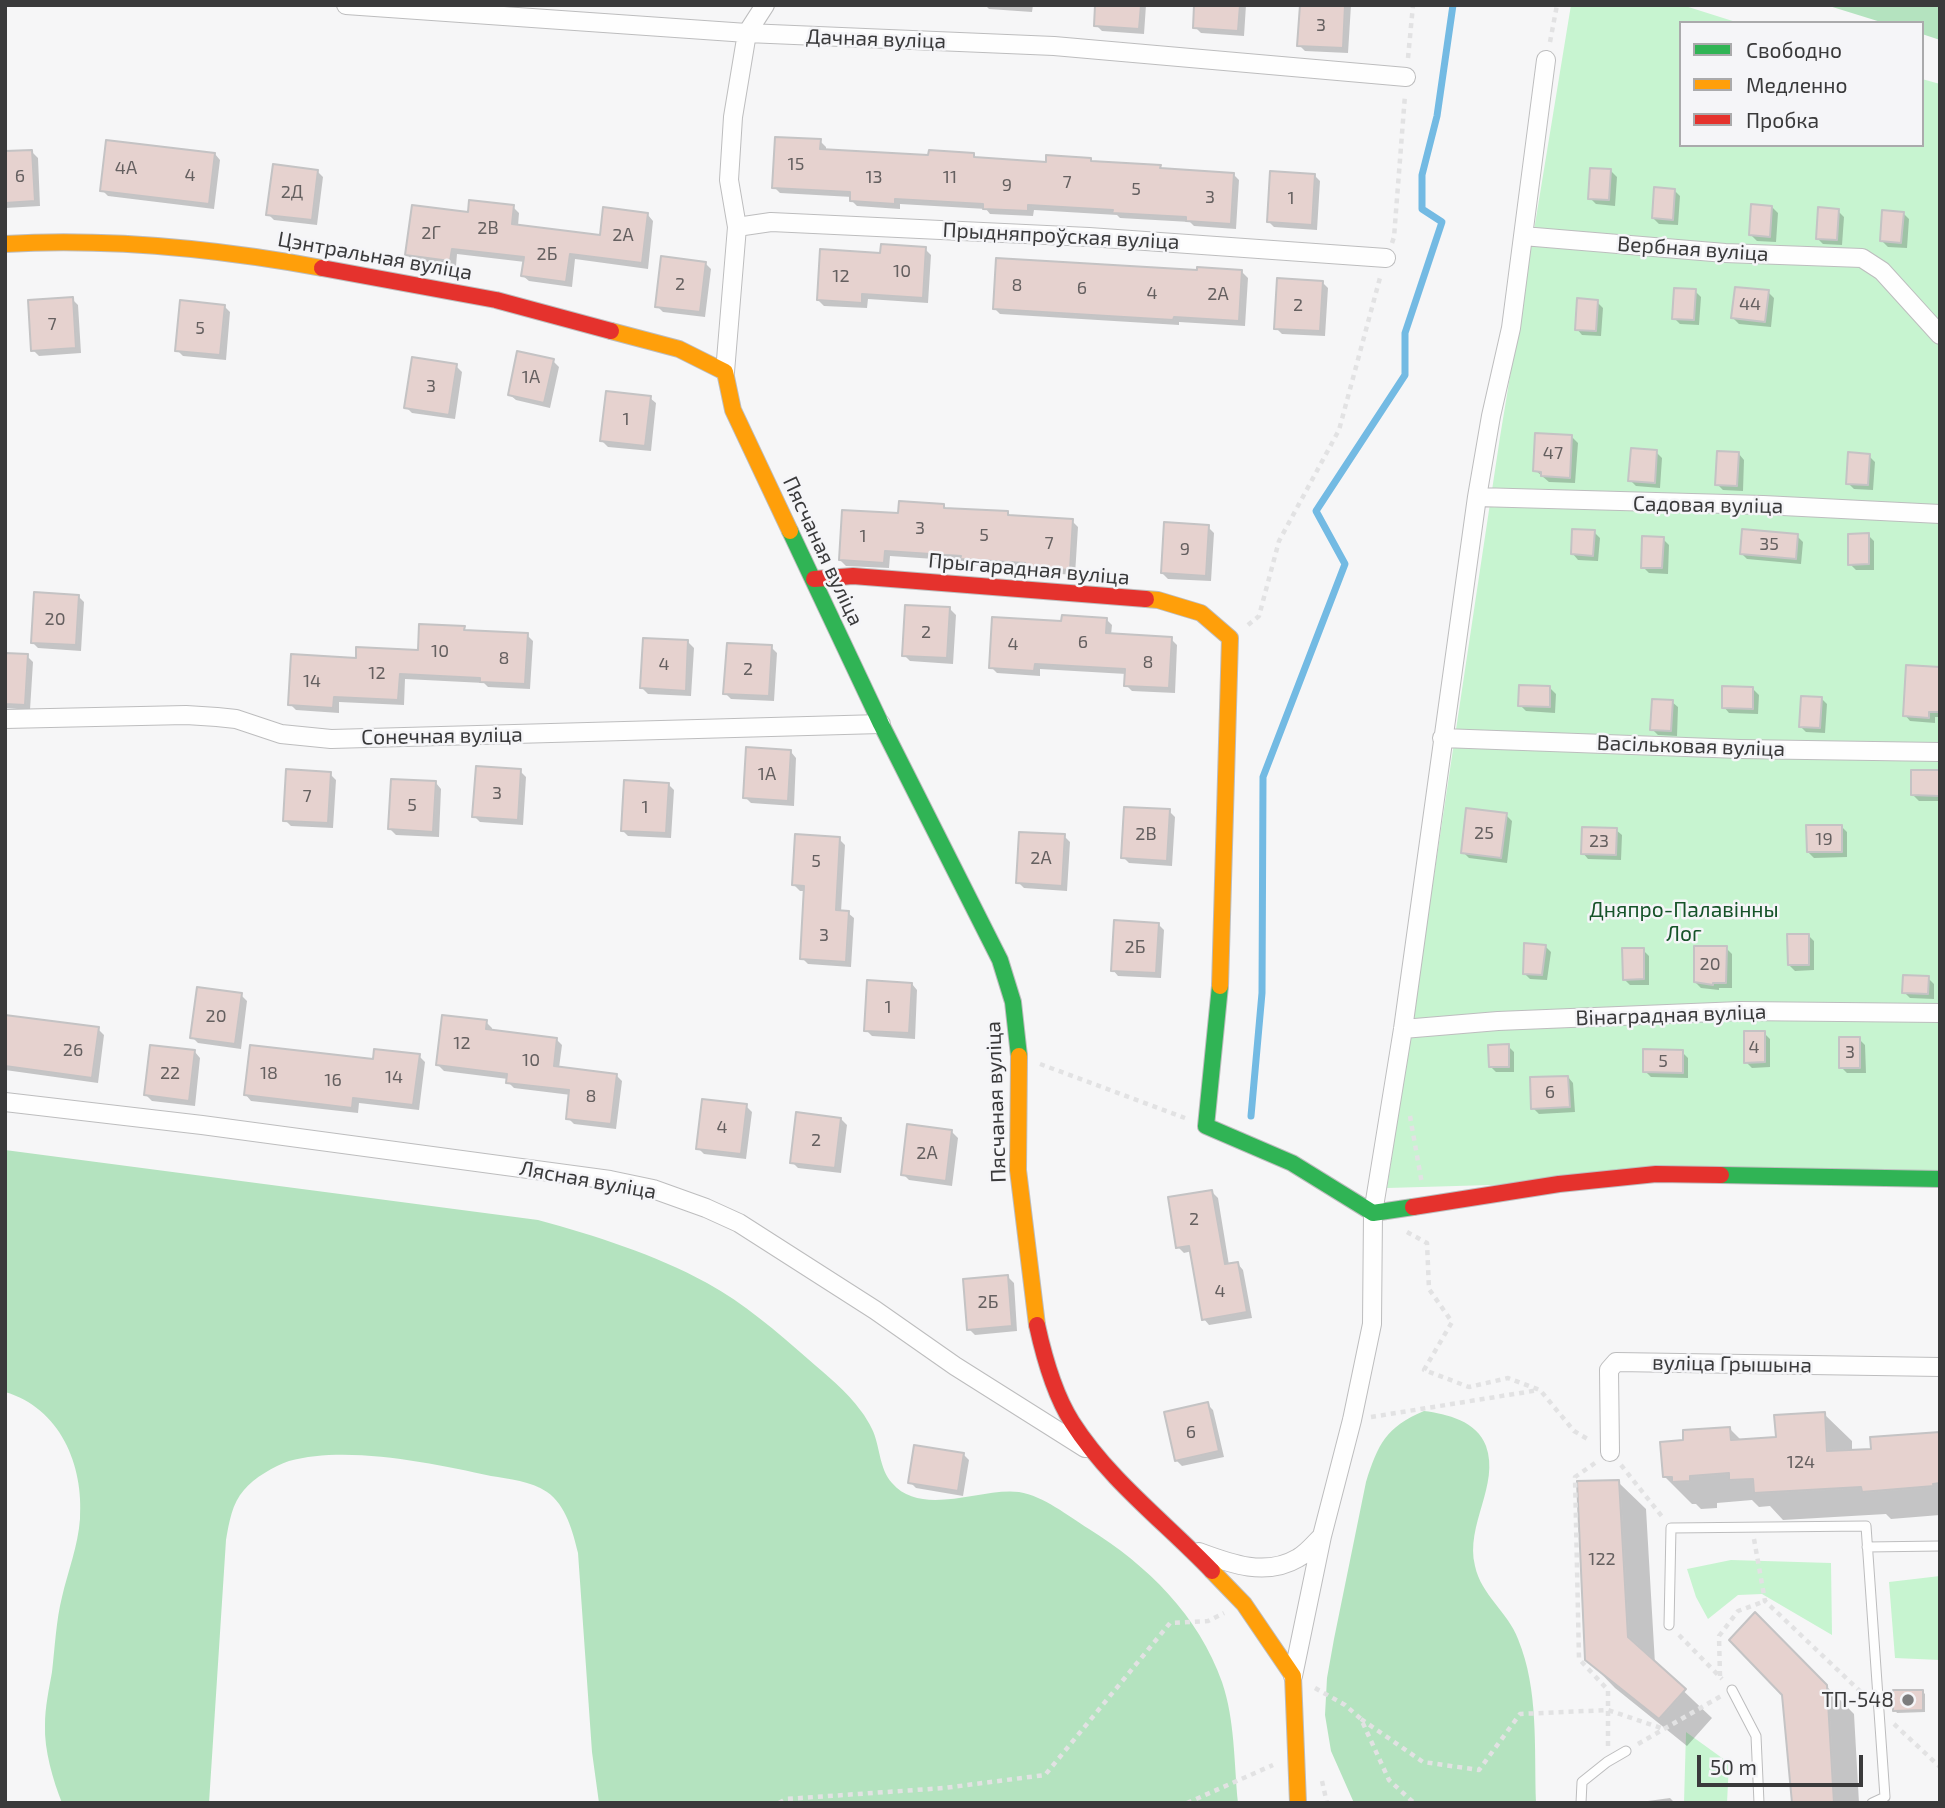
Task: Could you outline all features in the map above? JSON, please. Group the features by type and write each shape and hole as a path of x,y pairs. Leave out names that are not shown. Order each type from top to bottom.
{"street":[{"name":"Дачная вуліца","path":"346,5 747,33 1054,46 1406,77"},
{"path":"725,372 737,227 729,180 733,117 747,33 765,5"},
{"path":"1298,1803 1293,1676 1322,1536 1352,1420 1372,1324 1373,1213 1403,1028 1477,497 1491,416 1511,328 1546,60"},
{"name":"Прыдняпроўская вуліца","path":"737,227 771,222 812,223 1089,237 1386,258"},
{"name":"Вербная вуліца","path":"1523,236 1725,253 1862,258 1882,271 1940,335"},
{"name":"Цэнтральная вуліца","path":"5,244 122,244 266,258 496,300 679,349 725,372"},
{"name":"Пясчаная вуліца","path":"725,372 733,410 881,724 1000,960 1013,1002 1019,1056 1018,1170 1038,1329 1045,1360 1057,1393 1071,1421 1100,1458 1135,1498 1191,1549 1244,1604 1293,1676"},
{"name":"Садовая вуліца","path":"1477,497 1763,505 1940,514"},
{"name":"Прыгарадная вуліца","path":"814,579 853,576 1157,600 1201,613 1230,638"},
{"path":"1230,638 1219,1006 1206,1126 1292,1163 1373,1213 1559,1184 1656,1174 1940,1179"},
{"name":"Сонечная вуліца","path":"5,719 207,716 236,719 281,734 331,739 881,724"},
{"name":"Васільковая вуліца","path":"1442,737 1740,749 1940,752"},
{"name":"Вінаградная вуліца","path":"1403,1028 1498,1021 1740,1011 1940,1013"},
{"name":"Лясная вуліца","path":"5,1102 569,1174 653,1189 739,1223 1100,1458"},
{"name":"вуліца Грышына","path":"1610,1452 1609,1370 1616,1362 1940,1367"},
{"path":"1191,1549 1236,1566 1278,1567 1300,1558 1322,1536"}],"lane":[{"path":"1669,1625 1671,1528 1866,1526 1885,1797 1872,1803"},
{"path":"1867,1547 1940,1546"},
{"path":"1732,1690 1756,1736 1759,1803"},
{"path":"1581,1803 1581,1782 1626,1751"}],"path":[{"path":"1230,638 1259,616 1279,541 1339,430 1394,237 1413,5"},
{"path":"1546,60 1557,5"},
{"path":"1019,1056 1206,1126"},
{"path":"1409,1114 1425,1203 1429,1289 1452,1322 1424,1370 1469,1387 1508,1378 1540,1390 1574,1431 1610,1452 1671,1528"},
{"path":"1405,1231 1427,1243"},
{"path":"1391,1415 1540,1390"},
{"path":"1608,1762 1608,1690 1579,1659 1575,1477 1610,1452"},
{"path":"1752,1527 1765,1601 1940,1767"},
{"path":"1720,1678 1719,1636 1738,1611 1765,1601"},
{"path":"779,1803 786,1799 944,1788 1045,1775 1170,1623 1208,1621 1244,1604"},
{"path":"1626,1751 1732,1690 1669,1625"},
{"path":"1293,1676 1345,1705 1423,1762 1479,1770 1520,1714 1608,1710 1664,1729"},
{"path":"1361,1719 1390,1780 1414,1803"},
{"path":"1187,1803 1296,1755"}],"green space":[{"name":"Дняпро-Палавінны Лог","path":"1571,5 1682,5 1733,21 1679,21 1679,147 1924,147 1924,80 1940,84 1940,1172 1387,1188 1500,437"},
{"path":"1826,5 1940,5 1940,40 1924,35 1924,21 1878,21"},
{"path":"5,1150 538,1220 624,1247 707,1283 760,1318 849,1397 872,1429 888,1477 905,1493 936,1500 1004,1492 1028,1494 1056,1507 1110,1543 1151,1576 1169,1594 1200,1635 1222,1682 1232,1726 1238,1803 599,1803 592,1752 578,1553 564,1511 554,1497 541,1488 520,1481 416,1461 337,1455 289,1461 277,1466 248,1486 234,1507 226,1540 209,1803 62,1803 48,1755 45,1718 60,1606 79,1529 80,1499 73,1459 54,1425 24,1400 5,1392"},
{"path":"1424,1411 1460,1420 1476,1430 1486,1446 1489,1475 1474,1535 1475,1566 1483,1586 1514,1629 1525,1658 1534,1719 1536,1803 1354,1803 1331,1751 1325,1715 1327,1678 1366,1482 1385,1438 1401,1423"},
{"path":"1731,1560 1831,1563 1832,1635 1762,1594 1738,1595 1708,1619 1696,1597 1687,1569"},
{"path":"1940,1576 1940,1660 1895,1658 1889,1582"},
{"path":"1686,1732 1729,1763 1727,1803 1684,1803"}],"building":[{"path":"1095,5 1141,5 1139,29 1094,26"},
{"path":"1194,5 1240,5 1238,31 1193,28"},
{"path":"1300,5 1345,5 1343,48 1297,46"},
{"path":"775,137 821,139 820,149 928,155 929,150 974,153 974,157 1046,162 1046,155 1234,173 1231,224 1186,221 1186,217 1112,213 1113,210 1028,205 1028,211 983,209 983,204 895,199 895,204 850,201 850,192 772,188"},
{"path":"106,140 215,153 209,204 100,191"},
{"path":"32,150 35,201 5,203 5,151"},
{"path":"273,164 318,170 312,220 266,215"},
{"path":"1590,168 1611,169 1609,200 1588,199"},
{"path":"1270,171 1315,174 1312,225 1267,222"},
{"path":"1654,187 1675,189 1673,220 1652,218"},
{"path":"469,200 514,205 512,224 600,235 603,207 648,213 642,263 570,254 566,282 521,276 524,257 452,249 450,261 405,255 412,205 468,212"},
{"path":"1751,204 1772,206 1770,237 1749,235"},
{"path":"1818,207 1839,209 1837,240 1816,239"},
{"path":"1882,210 1904,212 1901,243 1880,241"},
{"path":"881,244 926,247 923,298 862,294 862,303 817,300 820,249 880,253"},
{"path":"661,256 706,262 700,312 655,307"},
{"path":"996,258 1197,270 1197,267 1242,270 1239,321 1174,317 1173,320 993,309"},
{"path":"1277,278 1323,281 1320,331 1274,329"},
{"path":"1735,287 1769,290 1765,322 1731,318"},
{"path":"1674,288 1696,289 1694,320 1672,319"},
{"path":"73,297 76,348 31,351 28,300"},
{"path":"1577,298 1598,300 1596,331 1575,330"},
{"path":"180,300 225,305 220,355 175,351"},
{"path":"517,351 554,359 544,403 508,395"},
{"path":"412,357 457,364 449,415 404,408"},
{"path":"606,391 651,396 645,446 600,441"},
{"path":"1535,433 1572,435 1570,478 1541,476 1541,472 1533,471"},
{"path":"1631,448 1657,450 1655,483 1628,481"},
{"path":"1717,451 1739,452 1737,486 1715,485"},
{"path":"1848,452 1870,454 1868,485 1846,484"},
{"path":"899,501 944,504 944,508 1008,511 1008,515 1073,519 1070,570 1024,567 1025,563 960,559 961,556 885,551 884,563 839,560 842,510 898,513"},
{"path":"1164,522 1209,525 1206,576 1161,573"},
{"path":"1572,529 1595,530 1593,556 1571,554"},
{"path":"1742,529 1798,534 1796,559 1740,554"},
{"path":"1869,533 1869,564 1848,565 1848,534"},
{"path":"1642,536 1664,537 1662,568 1641,568"},
{"path":"34,592 79,595 76,645 31,643"},
{"path":"905,605 950,607 947,658 902,656"},
{"path":"1062,615 1107,618 1106,633 1172,637 1169,688 1124,686 1125,669 1035,664 1034,671 989,668 992,617 1061,621"},
{"path":"419,624 465,626 464,630 528,633 525,684 480,682 480,678 400,674 398,700 334,697 333,708 288,705 291,654 356,658 356,647 418,650"},
{"path":"643,638 688,640 686,691 640,688"},
{"path":"727,643 772,645 769,696 723,694"},
{"path":"5,653 28,654 25,705 5,704"},
{"path":"1906,665 1940,667 1940,712 1929,712 1929,718 1903,716"},
{"path":"1519,685 1550,686 1550,707 1518,706"},
{"path":"1722,686 1753,687 1753,709 1722,708"},
{"path":"1801,696 1822,697 1820,728 1799,727"},
{"path":"1652,699 1673,700 1671,731 1650,730"},
{"path":"746,747 791,750 788,801 743,798"},
{"path":"476,766 521,769 518,820 472,817"},
{"path":"286,769 331,772 328,823 283,821"},
{"path":"1911,770 1940,770 1939,796 1911,795"},
{"path":"391,779 436,781 433,832 388,829"},
{"path":"624,780 669,783 666,833 621,831"},
{"path":"1124,807 1170,809 1167,861 1121,858"},
{"path":"1466,808 1507,813 1501,858 1461,853"},
{"path":"1806,825 1842,825 1842,852 1807,852"},
{"path":"1582,827 1617,828 1616,855 1581,854"},
{"path":"1019,832 1065,834 1062,886 1016,883"},
{"path":"795,834 840,837 836,910 849,911 846,962 800,959 804,886 792,885"},
{"path":"1114,920 1159,923 1156,973 1111,971"},
{"path":"1787,934 1809,934 1809,965 1788,965"},
{"path":"1524,943 1546,945 1542,975 1523,974"},
{"path":"1694,946 1727,946 1726,983 1713,985 1694,982"},
{"path":"1622,948 1644,948 1644,979 1623,980"},
{"path":"1903,975 1929,976 1928,994 1902,993"},
{"path":"867,980 912,983 909,1033 864,1031"},
{"path":"197,987 242,993 235,1044 190,1038"},
{"path":"5,1015 99,1027 92,1078 5,1066"},
{"path":"442,1015 487,1020 486,1029 557,1038 554,1066 617,1074 611,1124 566,1119 569,1090 506,1083 507,1074 436,1065"},
{"path":"1744,1031 1765,1031 1765,1062 1744,1063"},
{"path":"1839,1037 1860,1037 1860,1068 1839,1068"},
{"path":"1509,1044 1509,1067 1489,1067 1488,1045"},
{"path":"150,1045 195,1050 189,1101 144,1095"},
{"path":"250,1045 373,1059 374,1049 420,1054 413,1105 353,1098 352,1108 244,1095"},
{"path":"1643,1049 1683,1050 1683,1073 1643,1072"},
{"path":"1568,1076 1570,1107 1531,1109 1530,1077"},
{"path":"702,1099 747,1104 741,1154 696,1149"},
{"path":"796,1112 841,1118 835,1168 790,1163"},
{"path":"907,1124 952,1130 946,1181 901,1175"},
{"path":"1212,1190 1225,1264 1238,1262 1247,1312 1202,1320 1189,1246 1176,1248 1168,1197"},
{"path":"1008,1275 1012,1326 967,1330 963,1279"},
{"path":"1208,1402 1219,1451 1175,1461 1164,1412"},
{"path":"1825,1412 1827,1451 1871,1449 1870,1437 1940,1432 1940,1483 1933,1484 1934,1486 1862,1492 1861,1487 1754,1493 1753,1479 1729,1480 1729,1473 1690,1476 1690,1481 1672,1482 1672,1477 1663,1477 1660,1442 1683,1440 1683,1430 1730,1427 1731,1440 1776,1437 1774,1415"},
{"path":"914,1445 964,1453 958,1491 908,1483"},
{"path":"1619,1480 1628,1637 1686,1689 1659,1719 1585,1660 1577,1481"},
{"path":"1755,1612 1827,1685 1834,1803 1792,1803 1782,1695 1729,1640"},
{"name":"ТП-548","path":"1893,1690 1923,1690 1923,1710 1893,1711"}],"waterway":[{"path":"1251,1116 1262,993 1263,777 1345,564 1316,511 1405,375 1405,333 1442,222 1422,209 1422,175 1437,116 1453,5"}],"traffic: fast":[{"path":"790,531 881,724 1000,960 1013,1002 1019,1056"},
{"path":"1220,986 1206,1126 1292,1163 1373,1213 1413,1207"},
{"path":"1721,1175 1940,1179"}],"traffic: slow":[{"path":"5,244 124,244 204,250 322,268"},
{"path":"611,331 679,349 725,372 733,410 790,531"},
{"path":"1146,599 1201,613 1230,638 1220,986"},
{"path":"1019,1056 1018,1170 1037,1325"},
{"path":"1212,1571 1244,1604 1293,1676 1298,1803"}],"traffic: jam":[{"path":"322,268 496,300 611,331"},
{"path":"814,579 853,576 1146,599"},
{"path":"1413,1207 1559,1184 1656,1174 1721,1175"},
{"path":"1037,1325 1055,1387 1072,1422 1120,1482 1212,1571"}],"place":[{"name":"ТП-548","path":"1908,1700"}]}
